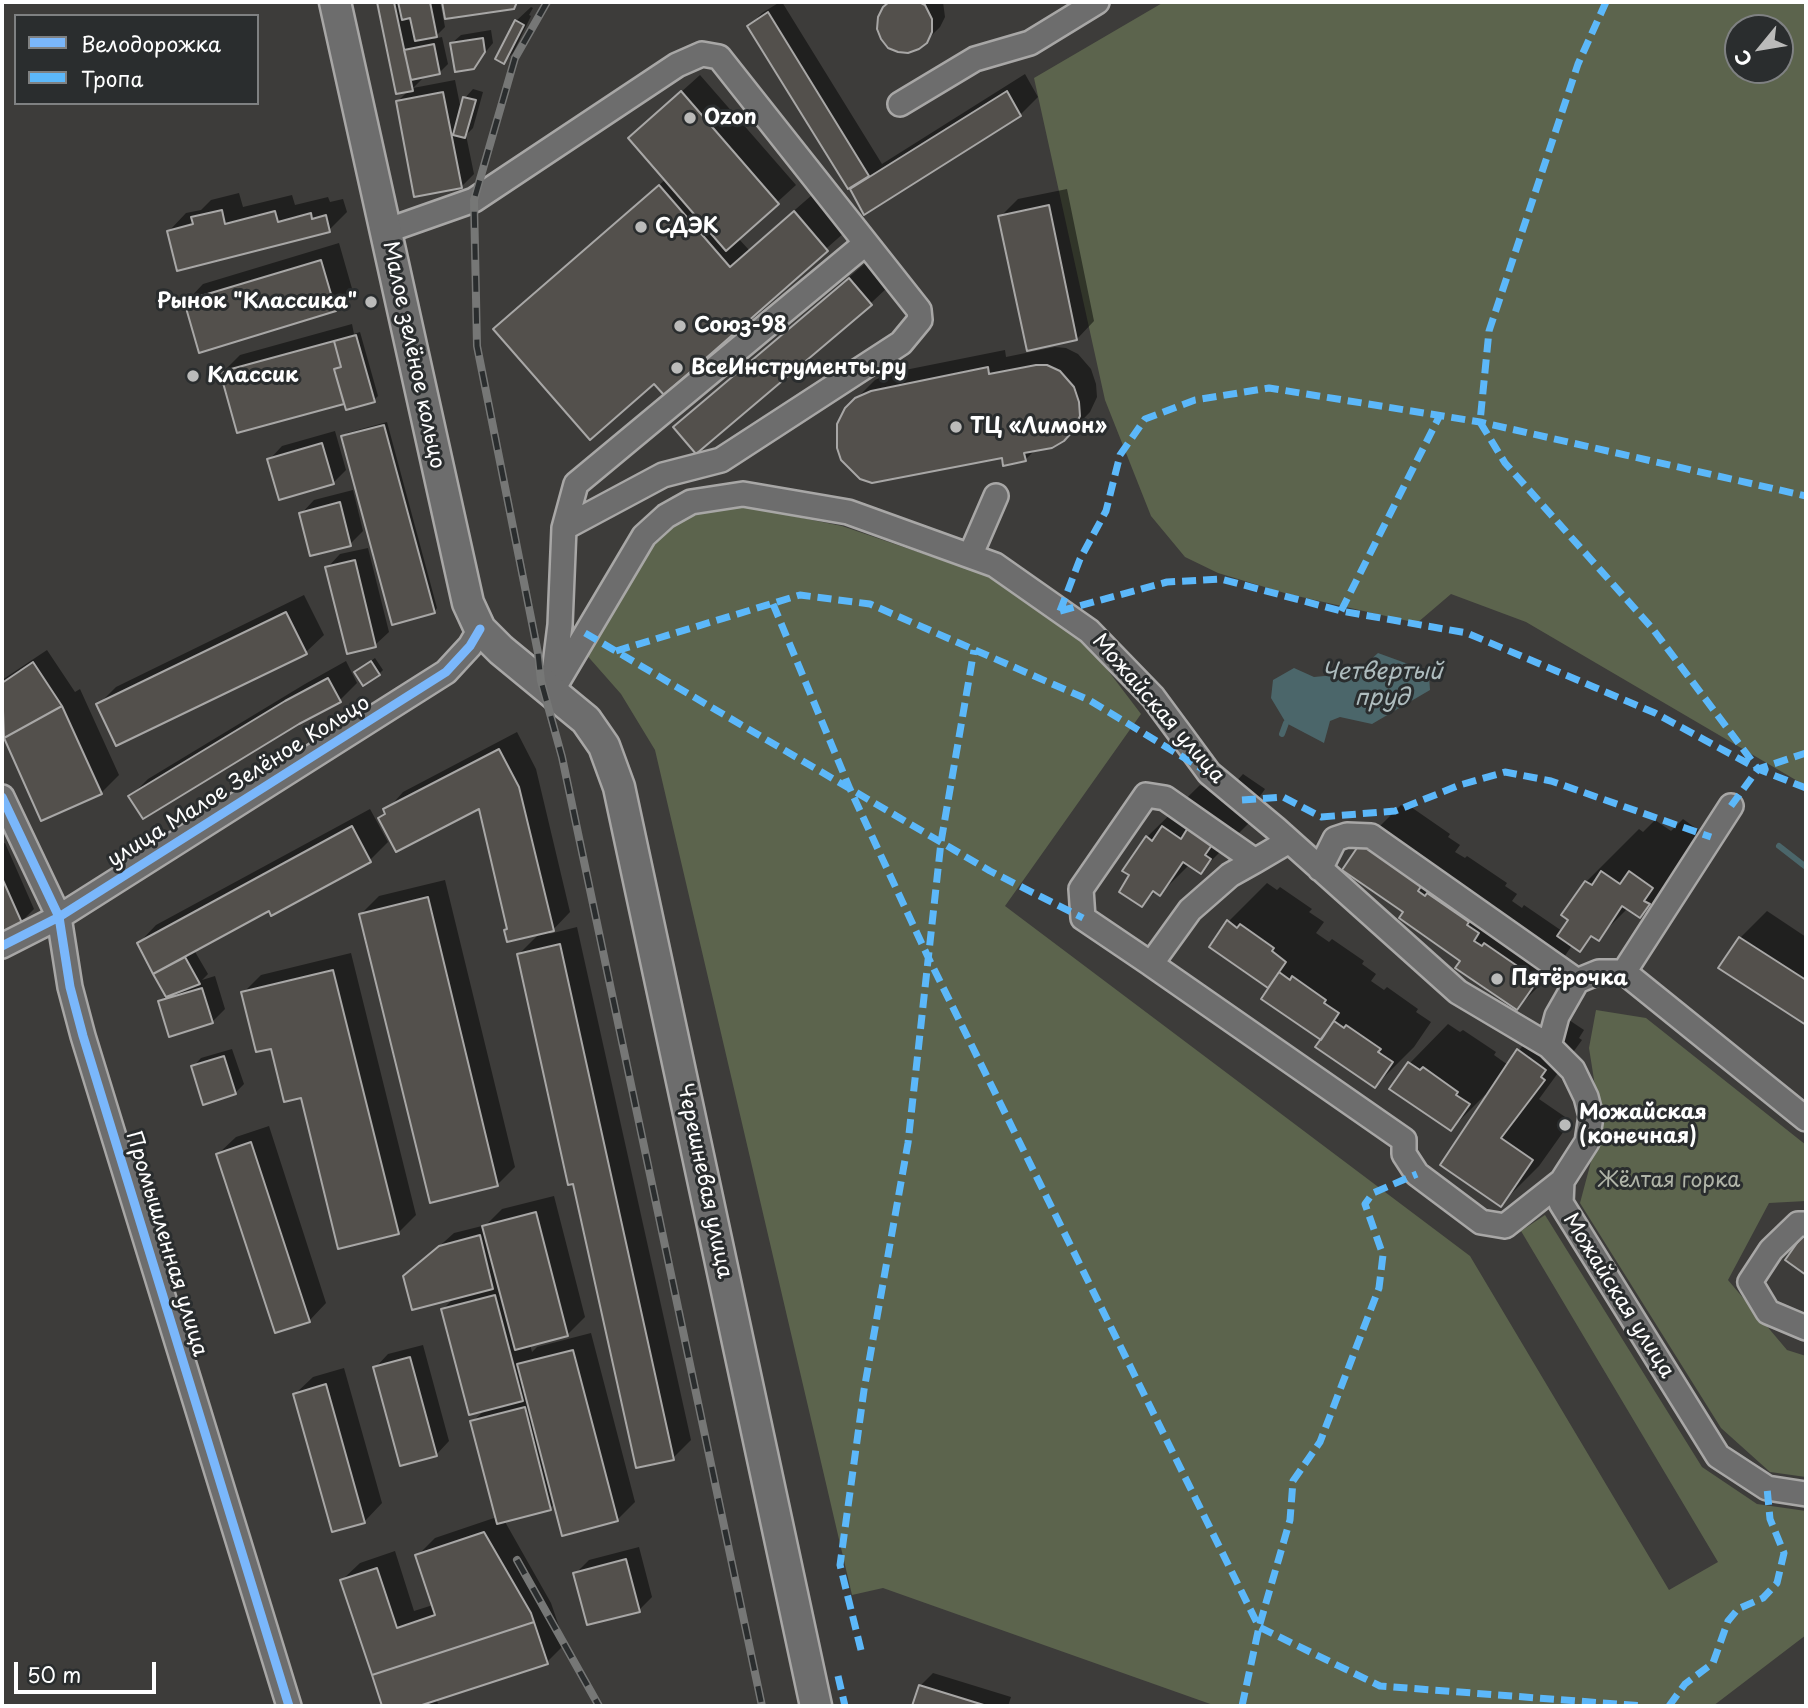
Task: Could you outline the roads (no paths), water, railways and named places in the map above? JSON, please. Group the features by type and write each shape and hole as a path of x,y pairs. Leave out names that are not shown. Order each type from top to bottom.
{"main road":[{"name":"Малое зелёное кольцо","path":"335,2 468,603 481,629 501,650 546,686"},
{"name":"Черешневая улица","path":"546,686 586,720 604,746 619,787 817,1706"}],"street":[{"path":"900,104 975,59 1030,43 1097,2"},
{"path":"386,231 474,200 677,65 702,54 719,57 919,310 920,320 901,343 721,460 663,475 564,528"},
{"path":"546,686 560,625 564,528 576,484 866,243"},
{"name":"Можайская улица","path":"546,686 644,537 666,516 691,502 743,494 848,512 995,565 1089,631 1153,697 1209,773 1458,992 1549,1046 1573,1070 1586,1097 1591,1116 1587,1142 1562,1181 1561,1203 1718,1456 1767,1488 1806,1494"},
{"path":"970,556 996,496"},
{"name":"улица Малое Зелёное Кольцо","path":"2,946 59,917 446,672 470,646 481,629"},
{"path":"1255,861 1165,798 1146,794 1081,889 1083,918 1404,1140 1404,1154 1417,1174 1481,1222 1505,1226 1562,1181"},
{"name":"Промышленная улица","path":"2,797 59,917 70,987 83,1036 289,1706"},
{"path":"1624,972 1731,806"},
{"path":"1320,869 1335,839 1346,835 1371,836 1577,981"},
{"path":"1151,964 1190,910 1230,875 1289,841"},
{"path":"1549,1046 1557,1016 1577,981 1599,972 1624,972 1806,1119"},
{"path":"1806,1224 1798,1224 1770,1250 1750,1282 1768,1312 1806,1328"}],"water":[{"name":"Четвертый пруд","path":"1378,653 1411,665 1429,676 1430,690 1372,724 1340,717 1330,721 1324,743 1286,723 1271,698 1273,680 1294,668 1314,677 1356,673"}],"waterway":[{"path":"1282,734 1286,723"},
{"path":"1779,846 1806,867"}],"railway":[{"path":"547,2 515,58 474,200 477,346 538,653 541,681 562,757 762,1706"},
{"path":"517,1560 599,1706"}],"place":[{"name":"Ozon","path":"690,118"},
{"name":"СДЭК","path":"641,227"},
{"name":"Рынок \"Классика\"","path":"371,302"},
{"name":"Союз-98","path":"680,326"},
{"name":"ВсеИнструменты.ру","path":"677,368"},
{"name":"Классик","path":"193,376"},
{"name":"ТЦ «Лимон»","path":"956,427"},
{"name":"Пятёрочка","path":"1497,979"},
{"name":"Можайская (конечная)","path":"1565,1125"}],"park label":[{"name":"Жёлтая горка","path":"1669,1181"}]}
